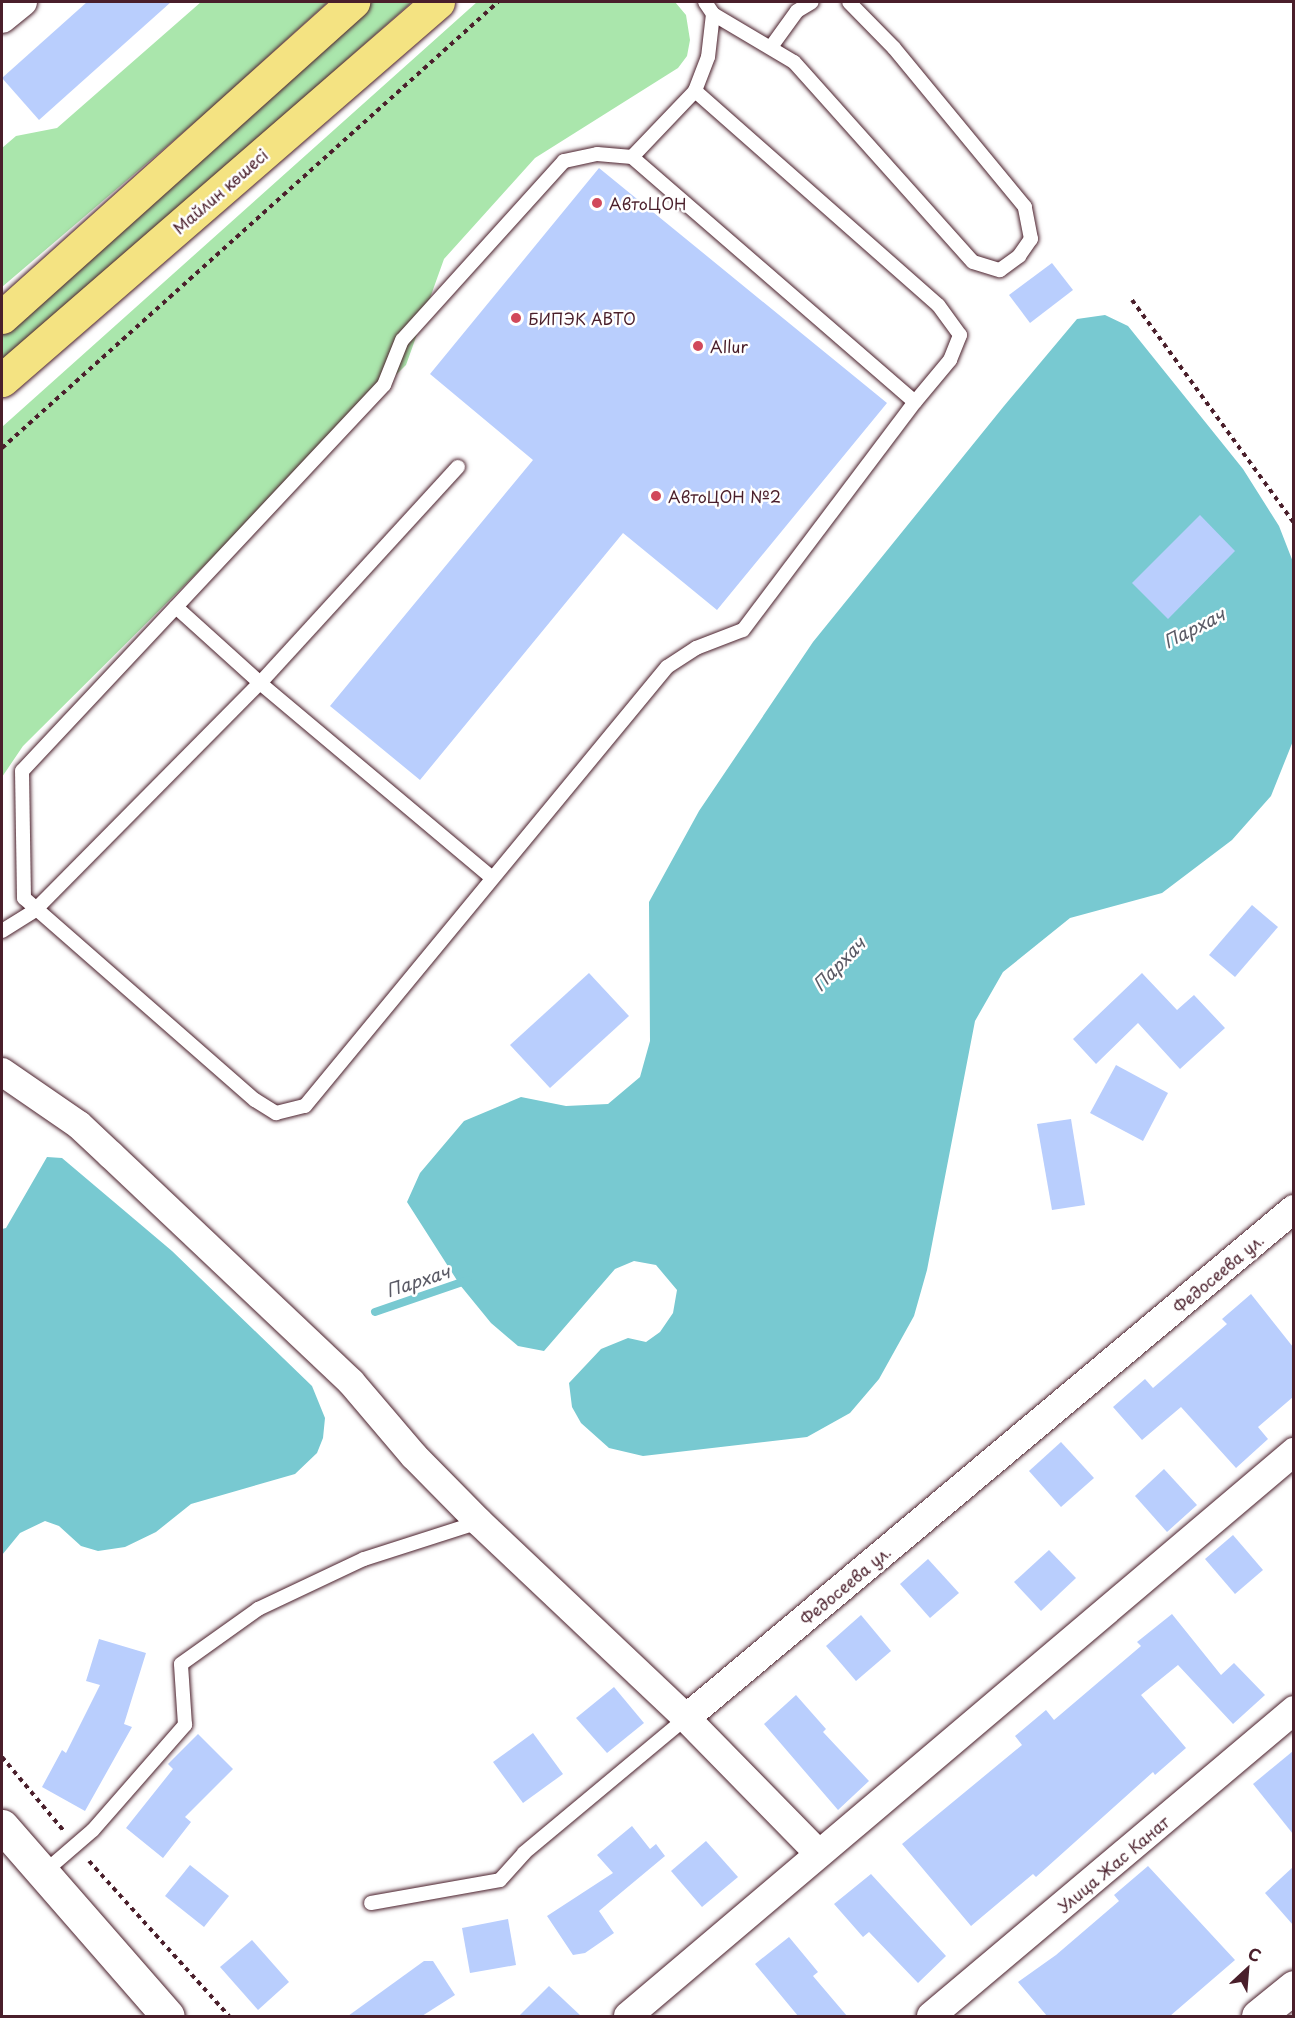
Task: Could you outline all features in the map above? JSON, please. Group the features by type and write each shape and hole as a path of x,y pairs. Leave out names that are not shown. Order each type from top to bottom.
{"main road":[{"path":"2,317 353,2"},
{"name":"Майлин көшесі","path":"2,380 438,2"}],"street":[{"path":"2,19 23,2"},
{"path":"2,1072 79,1125 351,1382 414,1456 479,1522 686,1718 819,1854"},
{"name":"Федосеева ул.","path":"686,1718 1293,1209"},
{"path":"628,2016 1293,1452"},
{"name":"Улица Жас Канат","path":"931,2016 1293,1710"},
{"path":"2,1826 168,2016"},
{"path":"1258,2016 1293,1987"}],"lane":[{"path":"705,2 712,14 794,62 973,262 999,270 1019,256 1032,239 1025,207 894,48 849,2"},
{"path":"771,47 797,11 812,2"},
{"path":"632,157 695,91 708,57 712,14"},
{"path":"695,91 938,305 960,335 950,360 915,402 743,630 696,648 667,667 305,1106 276,1113 255,1100 24,898 22,771 384,385 402,340 564,161 597,154 632,157 915,402"},
{"path":"2,931 35,910 260,683 458,467"},
{"path":"176,607 260,683 492,878"},
{"path":"42,1874 76,1846 185,1725 182,1664 258,1609 364,1559 479,1522"},
{"path":"371,1903 500,1880 524,1853 686,1718"}],"path":[{"path":"2,448 498,2"},
{"path":"1132,300 1293,523"},
{"path":"2,1757 76,1846 229,2016"}],"green space":[{"path":"201,2 328,2 207,112 2,287 2,148 16,136 57,128"},
{"path":"370,2 412,2 2,365 2,328"},
{"path":"477,2 675,2 686,15 690,40 687,56 678,68 535,158 444,259 406,365 23,746 2,777 2,427"}],"water":[{"path":"1105,315 1128,326 1243,469 1279,526 1293,562 1293,741 1271,796 1232,840 1162,893 1070,918 1003,972 975,1021 927,1270 914,1316 879,1379 850,1413 807,1437 643,1456 609,1448 581,1423 572,1407 569,1383 601,1349 628,1338 646,1342 660,1332 673,1313 677,1290 656,1265 634,1261 615,1269 544,1351 518,1346 491,1323 460,1285 407,1202 420,1173 464,1121 521,1097 566,1106 608,1104 640,1077 650,1041 649,902 699,811 813,642 1004,406 1077,319"},
{"path":"47,1157 62,1158 172,1251 312,1386 325,1418 323,1438 317,1453 295,1474 191,1504 156,1532 125,1547 98,1551 81,1546 59,1526 45,1521 20,1533 2,1555 2,1229 6,1228"}],"building":[{"path":"87,2 171,2 39,120 2,78"},
{"name":"АвтоЦОН №2","path":"599,168 887,403 717,610 623,533 420,780 330,706 533,460 430,374"},
{"path":"1052,263 1073,290 1030,323 1009,295"},
{"path":"1200,515 1235,551 1168,619 1132,583"},
{"path":"1252,905 1278,927 1235,977 1209,955"},
{"path":"589,973 629,1016 550,1088 510,1045"},
{"path":"1142,973 1177,1010 1194,995 1225,1028 1180,1069 1138,1023 1096,1064 1073,1039"},
{"path":"1116,1065 1168,1093 1143,1141 1090,1113"},
{"path":"1071,1119 1085,1205 1052,1210 1037,1124"},
{"path":"1251,1294 1293,1347 1293,1397 1258,1427 1268,1439 1236,1468 1181,1407 1142,1440 1113,1407 1145,1379 1153,1388 1227,1324 1222,1319"},
{"path":"1061,1442 1094,1478 1061,1507 1029,1471"},
{"path":"1164,1469 1197,1505 1167,1532 1135,1496"},
{"path":"1233,1535 1263,1570 1235,1594 1205,1559"},
{"path":"1049,1550 1076,1578 1041,1611 1014,1582"},
{"path":"928,1559 959,1593 930,1618 900,1584"},
{"path":"1172,1614 1221,1675 1234,1663 1265,1695 1233,1724 1178,1665 1141,1695 1186,1748 1155,1775 1153,1772 1036,1877 1033,1874 971,1926 902,1844 1022,1745 1015,1736 1046,1710 1054,1720 1141,1646 1137,1642"},
{"path":"861,1615 891,1651 856,1681 826,1646"},
{"path":"99,1639 146,1653 124,1724 132,1727 85,1811 42,1787 62,1750 66,1753 100,1685 86,1681"},
{"path":"614,1687 644,1723 607,1753 576,1718"},
{"path":"796,1695 826,1729 823,1732 869,1781 838,1810 764,1724"},
{"path":"533,1733 563,1774 523,1803 493,1762"},
{"path":"198,1734 233,1769 185,1817 191,1822 163,1858 126,1828 173,1769 168,1764"},
{"path":"1293,1751 1293,1834 1253,1784"},
{"path":"632,1826 650,1849 656,1844 665,1856 599,1911 614,1933 585,1953 573,1955 547,1916 613,1873 597,1855"},
{"path":"706,1841 738,1877 702,1907 671,1871"},
{"path":"190,1865 229,1896 204,1927 165,1896"},
{"path":"1148,1866 1235,1960 1170,2016 1047,2016 1018,1982 1056,1955 1119,1901 1114,1895"},
{"path":"1293,1867 1293,1925 1265,1893"},
{"path":"871,1874 946,1956 918,1983 869,1932 863,1937 834,1904"},
{"path":"508,1919 516,1965 470,1973 462,1928"},
{"path":"789,1937 818,1972 813,1976 847,2016 798,2016 755,1964"},
{"path":"252,1940 289,1982 258,2010 220,1967"},
{"path":"424,1961 433,1961 455,1995 422,2016 348,2016"},
{"path":"549,1986 581,2016 519,2016"}],"waterway":[{"name":"Пархач","path":"375,1312 468,1280"}],"place":[{"name":"АвтоЦОН","path":"597,203"},
{"name":"БИПЭК АВТО","path":"516,318"},
{"name":"Allur","path":"698,346"},
{"name":"АвтоЦОН №2","path":"656,496"}]}
